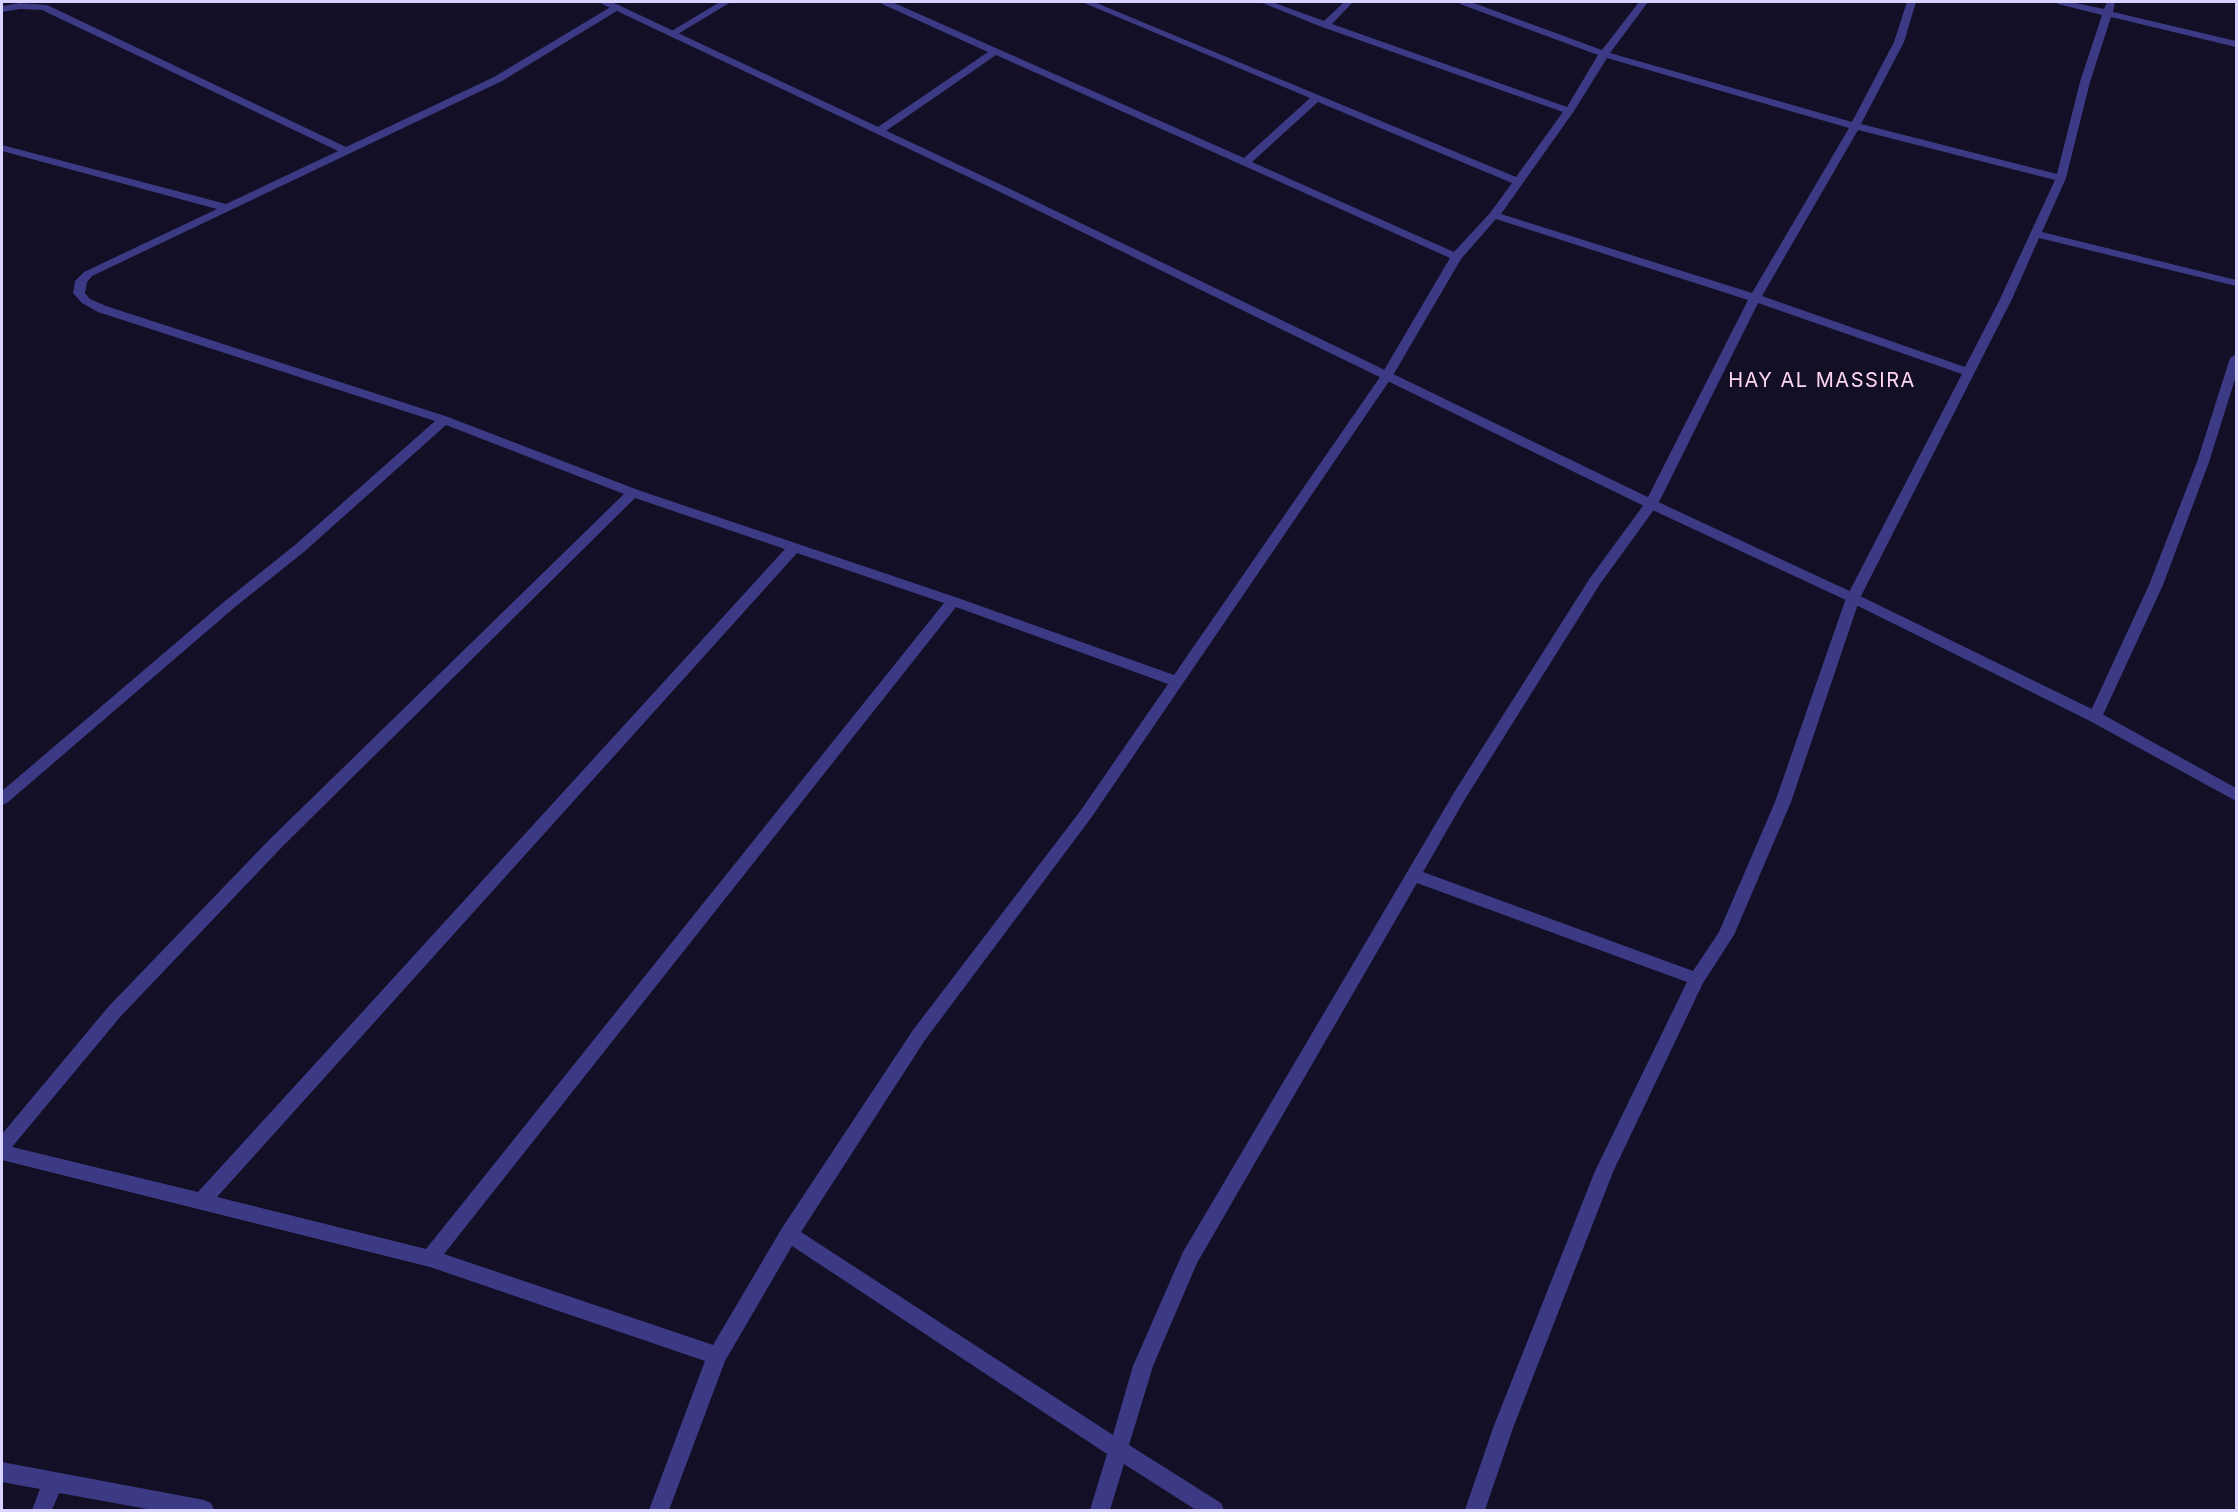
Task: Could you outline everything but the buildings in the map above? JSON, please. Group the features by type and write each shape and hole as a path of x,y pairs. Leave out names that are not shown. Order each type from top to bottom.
{"street":[{"path":"673,33 726,2"},
{"path":"885,2 1456,257"},
{"path":"1087,2 1517,181"},
{"path":"1265,2 1569,111"},
{"path":"1324,25 1349,2"},
{"path":"1463,2 1604,54 1855,126 2061,178"},
{"path":"659,1510 717,1356 789,1234 919,1035 1086,814 1386,377 1456,257 1494,215 1569,111 1604,54 1644,2"},
{"path":"1100,1510 1143,1366 1190,1258 1460,795 1595,581 1651,504 1755,298 1855,126 1899,42 1912,2"},
{"path":"2061,2 2110,7 2236,44"},
{"path":"1177,682 953,601 633,493 444,420 102,309 86,301 79,293 81,281 88,274 498,79 611,4 1651,504 1853,598 2095,717 2236,795"},
{"path":"2,9 20,6 44,7 346,151"},
{"path":"1475,1510 1503,1428 1604,1171 1697,979 1726,935 1783,802 1853,598 2006,299 2061,178 2085,82 2110,7"},
{"path":"879,131 995,51"},
{"path":"1245,163 1317,98"},
{"path":"2,148 227,208"},
{"path":"1494,215 1755,298 1968,372"},
{"path":"2036,234 2236,283"},
{"path":"2095,717 2156,585 2203,462 2236,358"},
{"path":"2,799 230,604 300,548 444,420"},
{"path":"2,1146 115,1011 276,843 633,493"},
{"path":"201,1202 795,547"},
{"path":"430,1258 953,601"},
{"path":"1413,875 1697,979"},
{"path":"2,1152 430,1258 717,1356"},
{"path":"789,1234 1030,1394 1214,1510"},
{"path":"2,1472 204,1510"},
{"path":"42,1510 54,1481"}],"district":[{"name":"HAY AL MASSIRA","path":"1822,381"}]}
